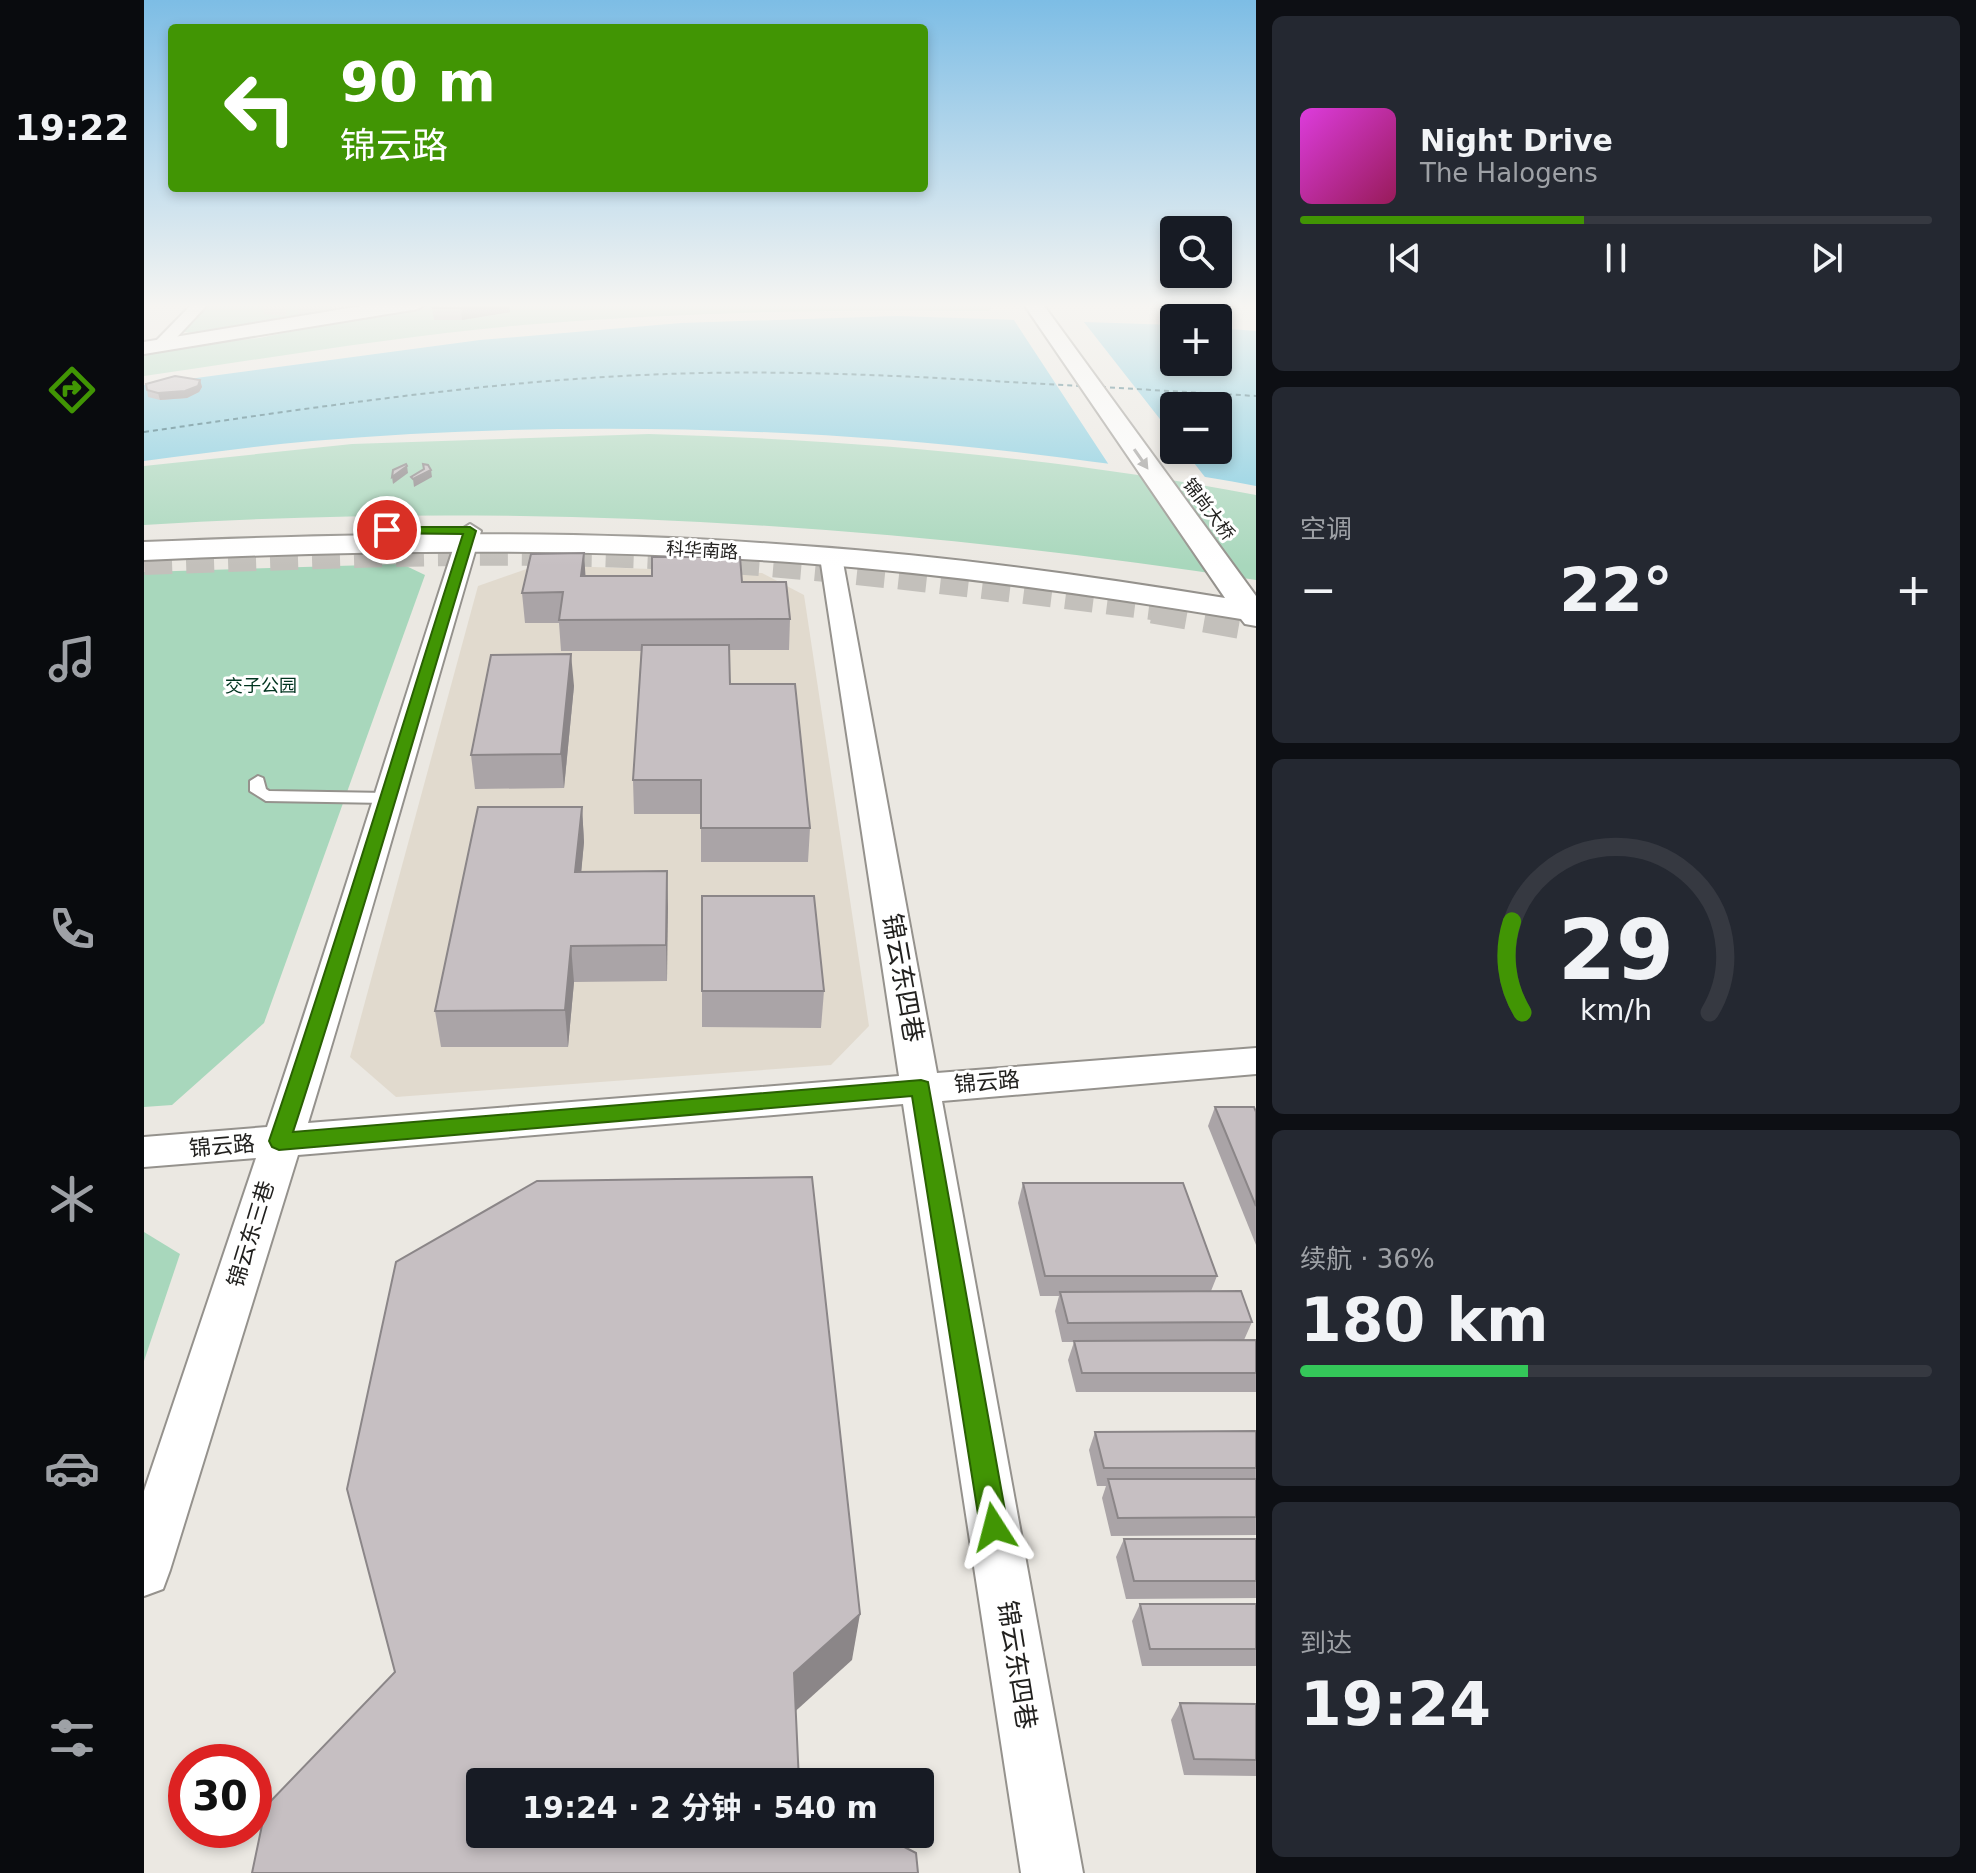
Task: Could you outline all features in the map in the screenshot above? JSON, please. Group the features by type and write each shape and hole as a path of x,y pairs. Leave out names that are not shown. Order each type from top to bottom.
{"main road":[{"name":"锦尚大桥","path":"1093,390 1214,562 1252,594"},
{"path":"1120,390 1160,444"},
{"name":"科华南路","path":"144,540 272,533 468,537 668,534 1114,573 1252,594"},
{"name":"科华南路","path":"144,551 468,537 831,557 1252,594"}],"street":[{"name":"锦云东三巷","path":"144,1570 279,1141 347,940 387,798 468,537"},
{"name":"锦云东四巷","path":"831,557 1052,1873"},
{"name":"锦云路","path":"144,1152 1256,1061"}],"lane":[{"path":"258,781 258,791 266,796 387,798"}],"shaded area":[{"path":"538,565 762,573 804,595 869,1026 831,1065 396,1097 350,1057 478,586"}],"green space":[{"path":"649,434 954,452 1105,470 1256,495 1256,580 980,544 702,522 423,515 144,525 144,466 352,444"},
{"name":"交子公园","path":"402,564 425,575 264,1023 172,1105 144,1107 144,572"},
{"path":"144,1232 180,1254 144,1361"}],"water":[{"path":"144,390 1256,390 1256,486 1161,470 971,447 783,433 500,430 291,443 144,461"}],"pier":[{"path":"1060,390 1138,390 1160,419 1160,464 1195,464 1208,481 1111,468"}],"building":[{"path":"148,390 187,390 185,391 158,393"},
{"path":"423,464 431,470 413,479 411,477 424,469"},
{"path":"407,466 392,477 393,470"},
{"path":"584,553 581,576 652,576 652,557 740,557 742,582 786,582 790,619 559,620 563,592 522,593 531,554"},
{"path":"642,645 729,645 730,684 795,684 810,828 701,828 701,780 633,780"},
{"path":"571,654 561,754 471,755 491,655"},
{"path":"478,807 582,807 575,872 667,871 666,945 571,946 565,1010 435,1011"},
{"path":"702,896 814,896 824,991 702,991"},
{"path":"1215,1107 1254,1107 1256,1206"},
{"path":"812,1177 860,1614 794,1673 798,1768 466,1768 466,1848 906,1848 916,1853 918,1873 252,1873 257,1848 272,1848 272,1800 395,1672 347,1489 396,1262 537,1181"},
{"path":"1023,1183 1183,1183 1217,1276 1045,1276"},
{"path":"1241,1291 1252,1322 1068,1323 1060,1292"},
{"path":"1256,1340 1256,1373 1082,1373 1074,1341"},
{"path":"1256,1431 1256,1468 1104,1468 1095,1432"},
{"path":"1108,1479 1256,1479 1256,1517 1118,1518"},
{"path":"1124,1539 1256,1539 1256,1581 1134,1581"},
{"path":"1140,1604 1256,1604 1256,1649 1150,1649"},
{"path":"1180,1703 1256,1704 1256,1760 1194,1759"}],"ferry route":[{"path":"144,432 457,390"},
{"path":"1160,390 1256,396"}],"tunnel":[{"path":"144,561 416,553 552,552 688,557 869,572 1154,606"},
{"path":"1154,606 1169,608"},
{"path":"1154,606 1256,624"}],"route":[{"path":"387,530 470,531 387,798 347,940 279,1141 921,1088 994,1527"}]}
